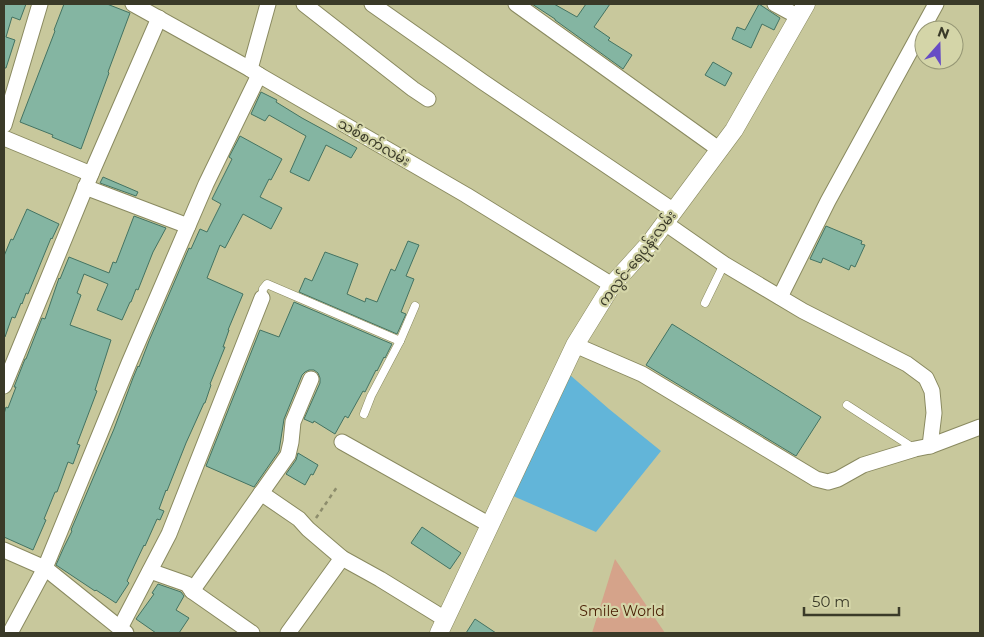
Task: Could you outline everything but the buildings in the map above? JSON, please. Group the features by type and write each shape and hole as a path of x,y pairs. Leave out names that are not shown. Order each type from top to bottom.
{"street":[{"path":"4,125 40,4"},
{"name":"သစ်စက်လမ်း","path":"133,4 255,72 466,195 612,285"},
{"path":"10,633 45,568 129,363 255,72 268,4"},
{"path":"304,4 412,89 428,99"},
{"path":"372,4 491,87 669,217 724,264 803,312 907,364 926,378 932,391 934,414 922,448"},
{"path":"516,4 720,150"},
{"path":"775,4 803,10"},
{"path":"780,298 828,201 936,4"},
{"name":"ကလွင်-ရေပုန်းလမ်း","path":"442,626 574,345 612,285 650,243 734,130 803,10"},
{"path":"4,386 88,180 159,18"},
{"path":"4,138 88,180 188,226"},
{"path":"4,550 45,568 123,631 150,570 170,534 262,298"},
{"path":"574,345 642,374 816,479 828,482 838,479 863,465 922,448 980,427"},
{"path":"192,591 288,455 293,422 311,379"},
{"path":"342,442 490,525"},
{"path":"261,493 298,519 342,558 380,579 442,626"},
{"path":"288,633 342,558"},
{"path":"150,570 187,584 192,591 252,633"}],"lane":[{"path":"705,303 724,264"},
{"path":"262,298 263,289 267,284 400,341"},
{"path":"364,414 415,306"},
{"path":"847,405 922,448"}],"path":[{"path":"308,529 337,487"}],"green space":[{"name":"Smile World","path":"615,559 665,633 592,633"}],"water":[{"path":"570,375 661,451 596,532 513,496"}]}
